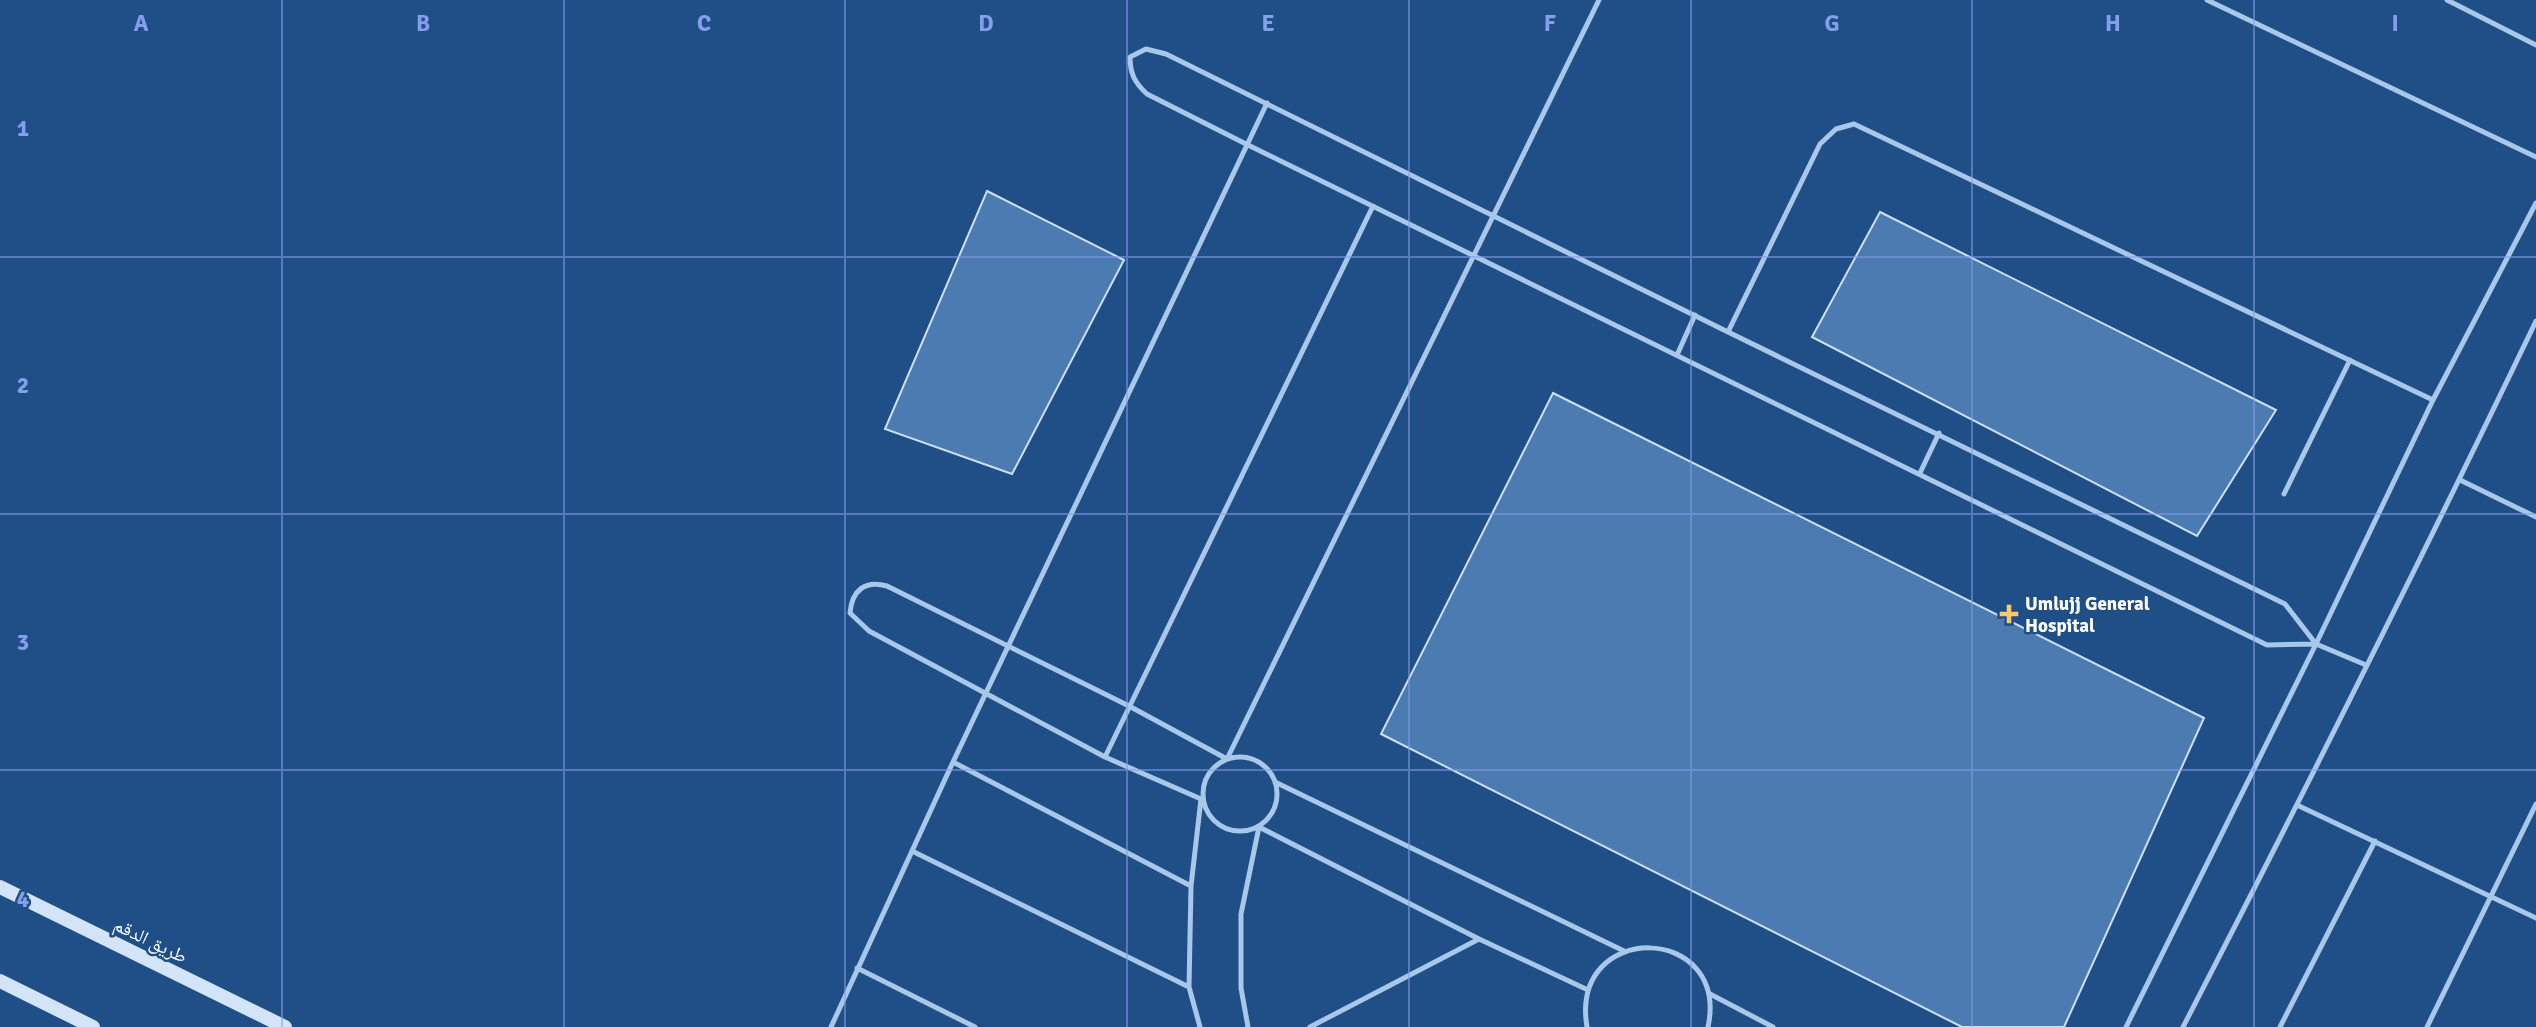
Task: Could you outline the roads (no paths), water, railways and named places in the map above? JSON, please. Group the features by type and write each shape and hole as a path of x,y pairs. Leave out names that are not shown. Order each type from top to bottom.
{"street":[{"name":"طريق الدقم","path":"0,887 285,1027"},
{"path":"0,981 93,1027"}],"lane":[{"path":"1227,759 1598,0"},
{"path":"2207,0 2536,156"},
{"path":"2447,0 2536,45"},
{"path":"2316,644 2286,604 1166,54 1146,49 1130,57 1130,69 1136,83 1147,94 1248,145 2267,645 2316,644 2366,665"},
{"path":"831,1027 953,762 1267,103"},
{"path":"1728,332 1820,145 1836,129 1854,124 2433,400"},
{"path":"2126,1027 2316,644 2433,400 2536,203"},
{"path":"1105,757 1374,206"},
{"path":"1678,355 1695,315"},
{"path":"2183,1027 2460,480 2536,321"},
{"path":"2284,494 2350,360"},
{"path":"1920,473 1939,433"},
{"path":"2460,480 2536,517"},
{"path":"1227,759 1129,706 887,586 874,583 862,588 851,599 850,613 869,631 1105,757 1201,799 1211,819 1223,828 1237,831 1259,827 1479,939 1588,990"},
{"path":"1200,1027 1189,987 1191,886 1201,799 1206,777 1214,766 1227,759 1242,756 1256,760 1268,769 1275,782 1277,796 1273,810 1259,827 1241,914 1241,988 1248,1027"},
{"path":"953,762 1191,886"},
{"path":"1275,782 1624,951"},
{"path":"2427,1027 2536,804"},
{"path":"2297,805 2536,918"},
{"path":"2280,1027 2375,841"},
{"path":"912,851 1189,987"},
{"path":"1311,1027 1479,939"},
{"path":"1587,1027 1585,1008 1588,990 1596,974 1608,961 1624,951 1641,947 1660,947 1677,953 1691,963 1703,977 1710,994 1708,1027"},
{"path":"857,968 975,1027"},
{"path":"1710,994 1773,1027"}],"place":[{"name":"Umlujj General Hospital","path":"2009,614"}]}
